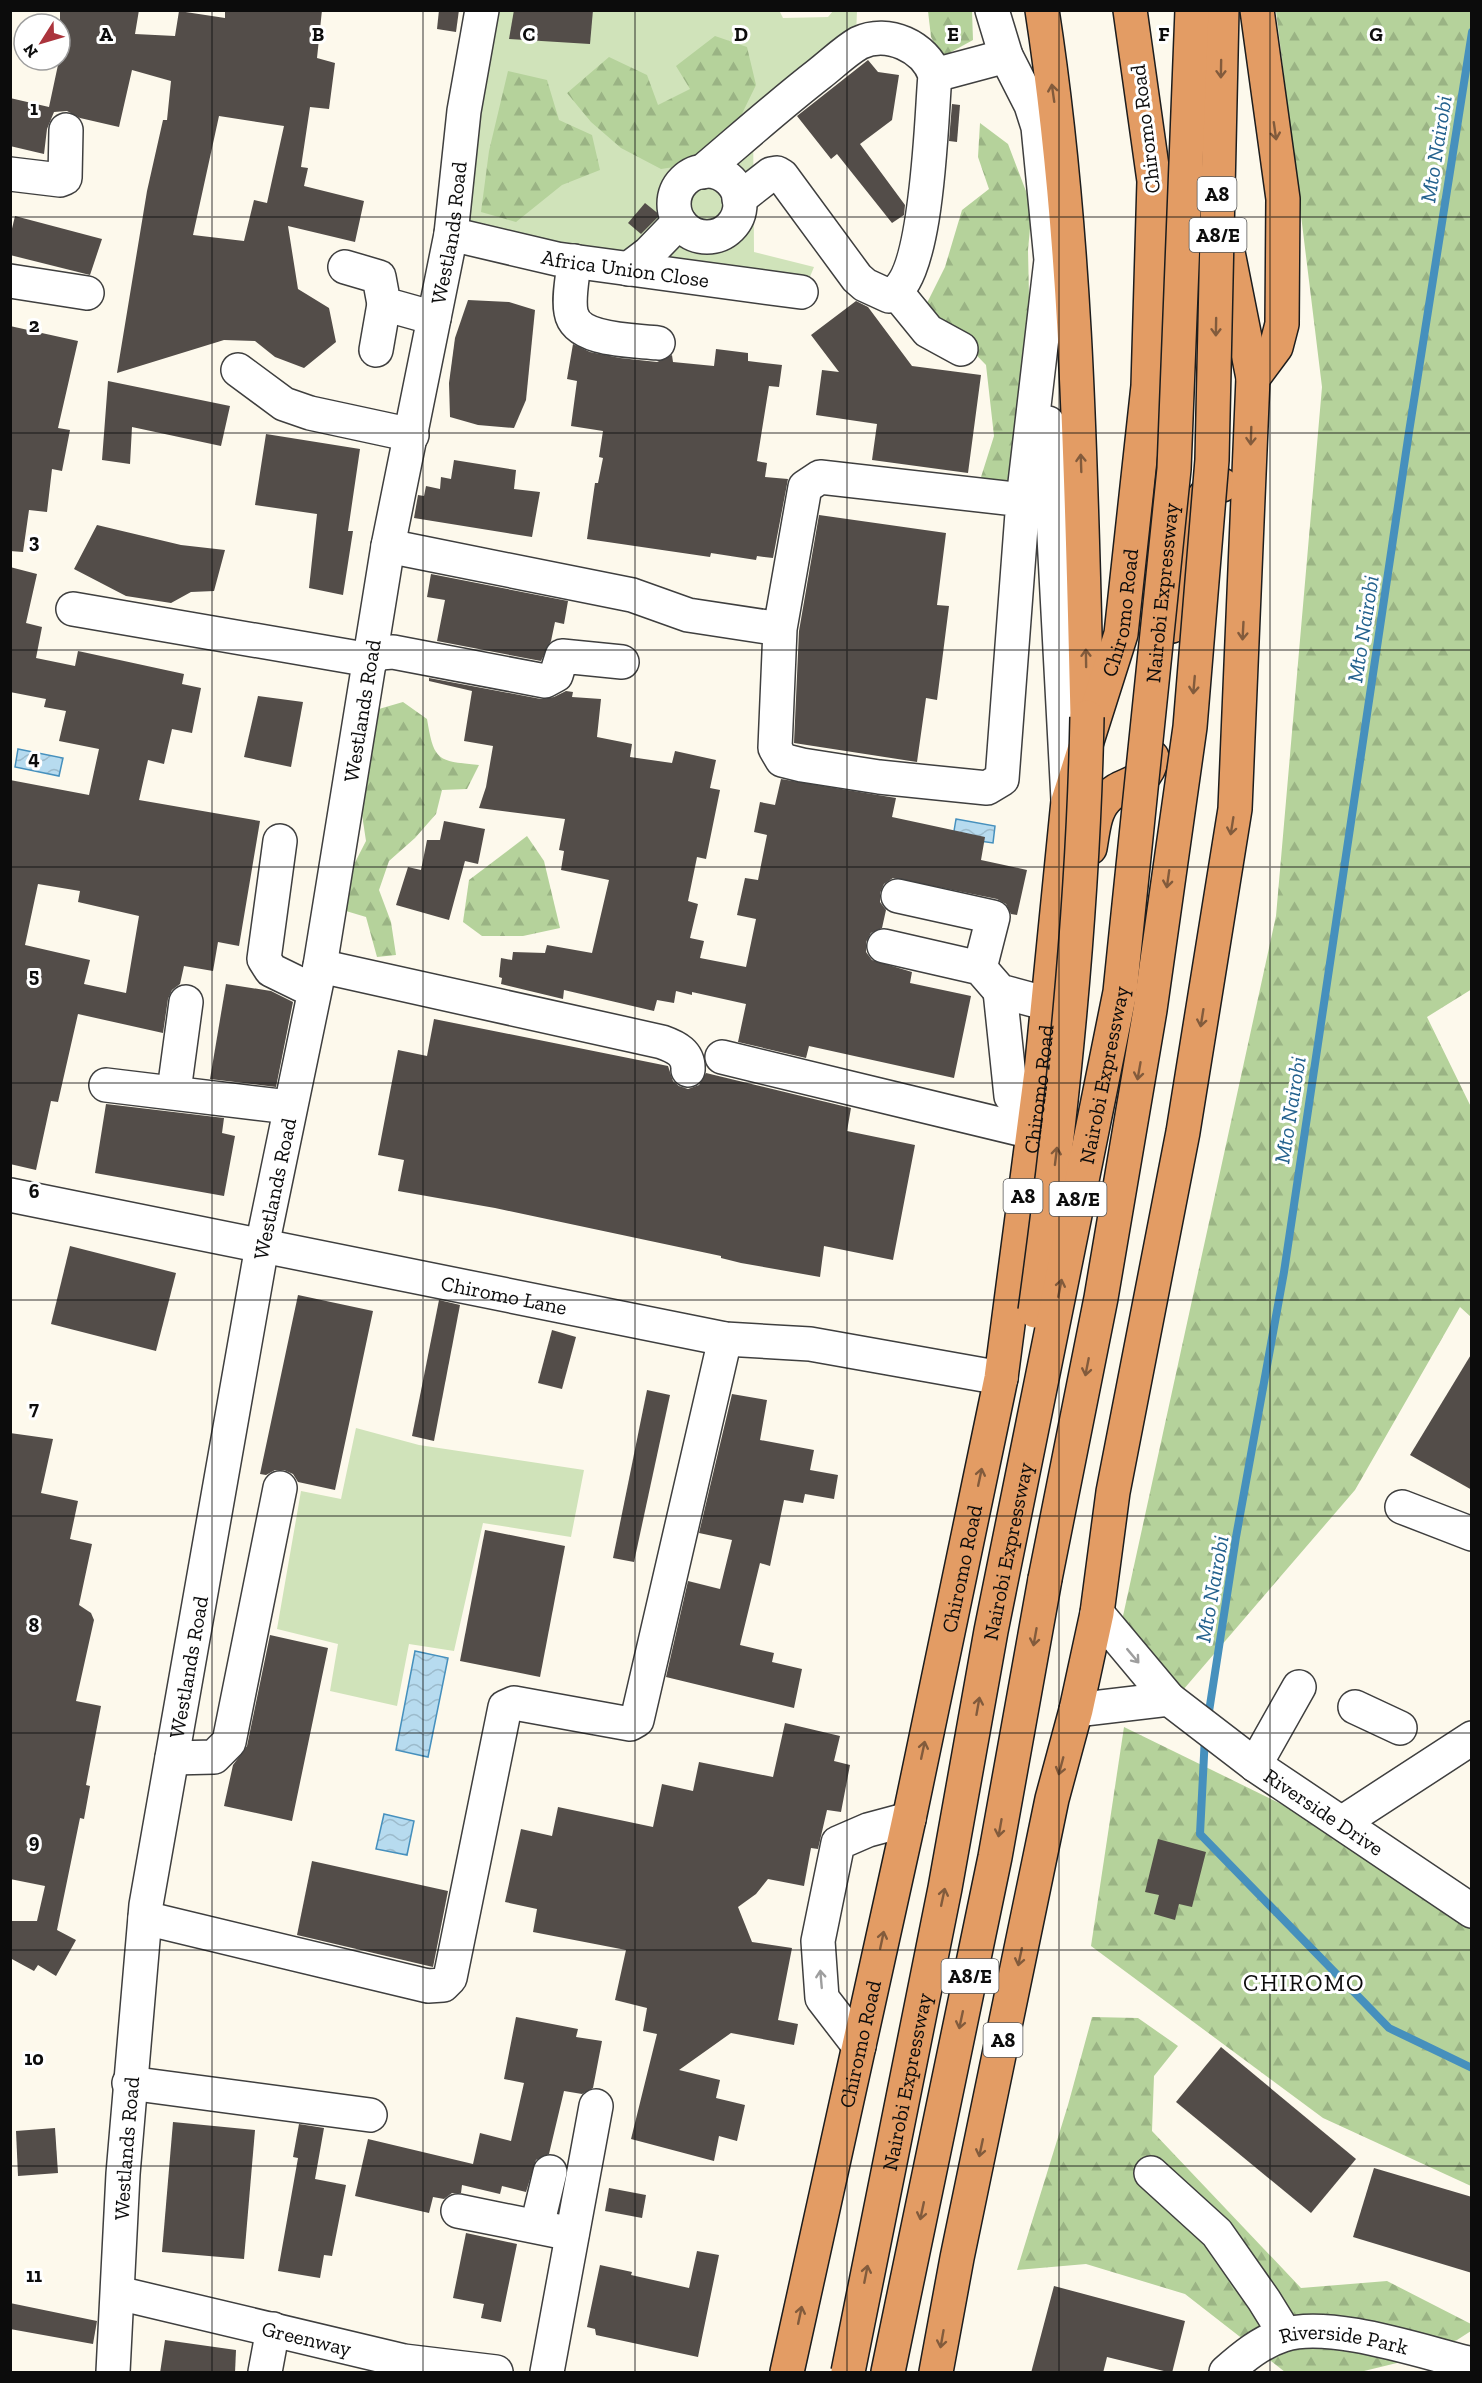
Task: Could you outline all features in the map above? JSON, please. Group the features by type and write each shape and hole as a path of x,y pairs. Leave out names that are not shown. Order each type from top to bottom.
{"highway":[{"path":"991,1630 1061,1118 1085,822 1087,717 1075,318 1056,112 1042,10"},
{"name":"Chiromo Road","path":"788,2373 909,1819 1001,1378 1039,1085 1068,801 1121,634 1148,386 1154,181 1130,10"},
{"name":"A8","path":"936,2373 957,2258 1052,1799 1076,1710 1097,1613 1113,1492 1183,1132 1235,809 1253,378 1181,10"},
{"name":"Nairobi Expressway","path":"848,2373 945,1888 991,1630 1120,992 1174,469 1192,10"},
{"name":"Nairobi Expressway","path":"888,2373 994,1857 1101,1298 1150,1010 1187,750 1212,460 1222,10"},
{"path":"1253,378 1276,347 1282,324 1282,199 1257,10"},
{"path":"1039,1085 1065,987 1099,808 1107,797 1143,777 1150,770 1189,516 1212,487 1232,484 1250,491"}],"street":[{"name":"Westlands Road","path":"113,2373 129,2083 145,1918 171,1758 262,1246 317,978 388,546 451,234 464,111 482,10"},
{"path":"775,566 775,748 782,760 879,777 987,788 1002,779 1023,500 1044,336 1051,260 1038,127 1031,105 1006,56 992,10"},
{"path":"702,172 722,175 736,189 739,199 738,215 723,234 699,236 691,234 679,222 675,214 675,195 685,179 702,172 801,88 860,43 886,38 904,43 926,59 935,75 928,189 922,226 902,287 897,293 889,296 880,293 857,278 782,176 777,173 771,174 739,199"},
{"path":"935,75 1006,56"},
{"path":"10,174 60,180 65,178 66,130"},
{"path":"628,269 649,253 679,222"},
{"name":"Africa Union Close","path":"451,234 574,261 801,292"},
{"path":"574,261 571,313 581,328 592,334 658,343"},
{"path":"345,267 380,276 384,304 376,350"},
{"path":"10,281 87,293"},
{"path":"897,293 928,331 961,349"},
{"path":"384,304 434,318"},
{"path":"1044,336 1068,801"},
{"path":"238,370 284,404 310,413 412,435"},
{"path":"774,628 805,487 820,477 1023,500"},
{"path":"388,546 632,595 688,615 774,628"},
{"path":"74,609 370,660 380,653 393,652 545,681 556,675 562,656 622,662"},
{"path":"280,841 264,959 271,970 662,1042 676,1047 685,1055 688,1070"},
{"path":"898,896 993,916 990,979 1011,1096 1039,1085"},
{"path":"884,946 990,979 1048,1004"},
{"path":"174,1091 186,1002"},
{"path":"722,1057 1032,1132"},
{"path":"106,1085 174,1091 290,1107"},
{"name":"Chiromo Lane","path":"10,1195 725,1339 810,1344 1001,1378"},
{"path":"145,1918 428,1986 443,1985 450,1978 505,1707 514,1703 630,1724 637,1720 725,1339"},
{"path":"171,1758 214,1757 230,1742 280,1488"},
{"path":"1402,1507 1472,1534"},
{"name":"Riverside Drive","path":"1097,1613 1175,1704 1223,1738 1255,1765 1343,1822 1472,1911"},
{"path":"1255,1765 1299,1687"},
{"path":"1076,1710 1175,1704"},
{"path":"1355,1707 1400,1728"},
{"path":"1343,1822 1472,1738"},
{"path":"859,2046 822,1998 818,1941 838,1843 868,1830 909,1819"},
{"path":"129,2083 370,2115"},
{"path":"547,2373 596,2106"},
{"path":"537,2226 550,2172"},
{"path":"1151,2173 1217,2233 1285,2334"},
{"path":"458,2211 572,2234"},
{"name":"Greenway","path":"118,2293 273,2329 403,2367 496,2373"},
{"path":"265,2373 273,2329"},
{"name":"Riverside Park","path":"1226,2373 1265,2342 1285,2334 1326,2331 1472,2364"}],"green space":[{"path":"779,10 783,18 828,17 833,11 857,11 856,35 753,111 754,252 814,267 807,284 460,229 496,11"},
{"path":"928,11 972,11 973,40 942,57 931,37"},
{"path":"1276,11 1471,11 1472,989 1427,1017 1471,1107 1471,1317 1460,1307 1355,1490 1183,1690 1116,1648 1276,916 1322,387"},
{"path":"715,36 747,47 756,85 738,122 739,167 695,164 661,169 621,148 591,122 567,93 609,57 647,75 658,105 690,89 676,66"},
{"path":"508,71 547,80 559,120 592,135 600,170 562,185 516,222 481,212 489,151"},
{"path":"980,123 1008,144 1032,207 1028,250 1030,340 1016,478 989,489 981,477 994,436 986,365 950,328 925,307 945,267 962,210 989,189 978,157"},
{"path":"403,702 427,719 432,743 440,756 454,762 479,765 467,789 442,790 436,814 415,838 389,861 379,890 391,922 396,955 377,957 366,917 346,911 346,880 366,841 361,808 371,757 372,711"},
{"path":"527,836 544,861 560,928 523,936 482,936 463,922 469,880"},
{"path":"356,1428 419,1445 584,1470 571,1537 483,1523 454,1651 409,1644 397,1706 330,1691 338,1644 277,1629 301,1491 341,1499"},
{"path":"1124,1727 1312,1819 1471,1919 1471,2186 1323,2118 1091,1946"},
{"path":"1092,2017 1138,2018 1178,2046 1154,2076 1152,2131 1301,2288 1387,2281 1471,2324 1471,2331 1457,2340 1401,2362 1360,2372 1285,2372 1185,2294 1086,2264 1017,2270 1068,2105"}],"water":[{"path":"18,749 63,758 59,776 15,767"},
{"path":"956,819 995,826 993,843 953,837"},
{"path":"415,1651 448,1658 428,1757 396,1750"},
{"path":"384,1814 414,1821 407,1855 376,1849"}],"building":[{"path":"60,10 139,10 135,34 175,36 179,11 225,18 225,10 322,10 317,58 335,63 329,109 310,107 301,167 308,168 304,186 364,201 355,242 288,226 298,289 329,308 336,342 304,368 275,357 255,341 224,340 117,373 147,191 163,120 167,120 171,81 132,70 119,127 80,118 67,111 54,112 47,129 44,154 10,146 10,98 49,107 56,72 72,72 72,12 60,12","holes":["219,116 284,126 267,203 254,200 244,241 193,235"]},
{"path":"439,10 459,10 456,32 437,29"},
{"path":"514,10 593,10 590,44 509,39"},
{"path":"868,60 878,72 899,75 892,120 860,144 905,205 904,215 892,223 837,154 831,159 797,116"},
{"path":"952,104 960,105 957,142 949,141"},
{"path":"645,203 660,215 641,234 628,223"},
{"path":"15,216 102,239 90,275 10,255 10,237"},
{"path":"468,300 509,302 535,310 526,400 514,428 478,425 450,417 449,383 455,338"},
{"path":"856,301 868,307 912,366 981,375 968,473 872,460 877,424 816,415 822,370 839,372 811,335"},
{"path":"10,326 78,341 58,428 70,430 62,471 52,469 47,512 29,510 23,552 10,551"},
{"path":"573,344 590,352 657,362 672,355 673,362 714,366 716,349 748,353 748,361 782,365 779,387 769,386 757,461 767,463 765,477 788,479 773,558 757,556 756,560 711,553 710,557 587,539 595,483 598,483 603,458 599,457 603,431 571,426 577,381 567,379"},
{"path":"108,381 230,406 221,446 132,427 130,464 102,460"},
{"path":"266,434 360,449 348,531 353,531 343,595 309,588 317,514 255,505"},
{"path":"454,460 516,470 514,489 540,492 532,537 414,518 418,495 424,496 426,486 440,489 441,477 451,479"},
{"path":"819,515 946,533 937,605 949,606 937,700 926,698 917,762 794,743 799,631"},
{"path":"97,525 181,545 225,550 214,591 191,592 171,603 126,596 74,569"},
{"path":"10,567 37,574 26,623 42,627 36,658 75,666 78,651 184,674 182,684 201,688 192,733 172,729 164,764 148,760 139,800 260,821 239,946 218,942 213,971 184,966 180,984 172,990 168,999 163,1033 78,1014 58,1102 51,1101 36,1170 10,1164 10,780 89,795 99,749 59,741 66,711 44,707 46,699 10,692","holes":["38,884 80,891 78,902 139,916 126,993 84,984 90,960 25,945"]},
{"path":"431,574 568,601 564,624 555,622 551,641 541,661 437,641 445,600 427,597"},
{"path":"429,678 541,699 554,697 566,691 573,692 572,697 601,699 597,737 632,744 630,757 672,763 675,751 716,760 710,788 720,790 706,859 697,857 688,901 698,904 690,938 704,941 700,958 746,967 756,919 737,915 745,878 758,880 767,835 754,832 760,802 775,805 781,779 896,798 892,817 985,837 981,860 1027,870 1017,915 1011,914 1006,904 997,899 893,878 884,884 880,893 880,902 886,910 882,928 871,933 866,942 866,952 872,960 912,972 910,983 971,996 954,1078 809,1046 806,1058 738,1042 746,1004 692,992 692,995 676,991 674,1003 657,1000 654,1011 564,990 563,999 501,984 502,978 499,977 501,958 512,960 513,952 545,953 547,945 592,953 609,880 561,870 564,851 559,850 565,819 479,808 486,787 493,746 464,741 472,691 429,681"},
{"path":"258,696 303,702 291,767 244,757"},
{"path":"444,821 485,829 478,864 465,861 449,920 396,905 408,867 421,870 427,840 440,840"},
{"path":"226,984 271,991 293,1002 276,1087 210,1079"},
{"path":"434,1019 668,1066 673,1081 688,1089 699,1085 706,1073 851,1108 847,1131 915,1145 893,1260 824,1246 820,1277 741,1263 721,1258 721,1256 495,1208 398,1191 404,1160 378,1155 398,1050 427,1056"},
{"path":"106,1104 224,1118 222,1133 235,1136 224,1196 95,1173"},
{"path":"70,1246 176,1273 156,1351 51,1324"},
{"path":"298,1295 373,1311 335,1490 298,1482 293,1474 284,1470 275,1470 266,1475 260,1474"},
{"path":"439,1300 460,1305 434,1441 412,1436"},
{"path":"552,1330 576,1337 562,1389 538,1383"},
{"path":"1472,1353 1472,1490 1410,1455"},
{"path":"647,1390 670,1395 634,1562 613,1558"},
{"path":"732,1394 767,1400 760,1440 814,1450 810,1470 838,1475 834,1499 805,1494 803,1503 784,1500 770,1566 760,1563 740,1645 774,1653 772,1662 802,1669 794,1708 666,1677 688,1581 720,1589 732,1540 699,1533"},
{"path":"10,1433 53,1439 41,1493 78,1501 70,1539 92,1544 79,1605 91,1613 94,1620 76,1701 101,1706 86,1785 90,1786 84,1819 80,1818 57,1930 76,1940 56,1976 38,1965 34,1971 10,1958 10,1921 37,1921 45,1886 10,1879"},
{"path":"485,1530 565,1546 540,1677 460,1661"},
{"path":"270,1635 328,1648 292,1821 224,1806 233,1765 247,1746"},
{"path":"785,1723 840,1736 834,1761 850,1765 841,1812 827,1810 818,1849 811,1848 804,1886 768,1879 756,1894 738,1907 752,1942 792,1948 778,2020 798,2024 794,2045 731,2033 679,2070 720,2080 716,2098 745,2105 737,2141 719,2136 714,2161 631,2139 657,2034 643,2031 647,2008 615,2000 626,1950 533,1932 537,1909 505,1902 521,1829 552,1836 558,1807 653,1827 662,1784 693,1791 699,1762 773,1777"},
{"path":"1158,1839 1206,1852 1192,1907 1179,1904 1175,1920 1154,1914 1159,1895 1145,1892"},
{"path":"312,1861 448,1891 433,1967 297,1935"},
{"path":"516,2017 578,2029 576,2037 602,2041 593,2088 582,2094 564,2091 549,2154 536,2160 526,2192 502,2186 500,2194 462,2185 461,2193 452,2193 444,2199 433,2197 429,2213 355,2196 368,2139 473,2164 480,2133 511,2141 524,2083 504,2079"},
{"path":"1221,2047 1356,2159 1311,2213 1176,2102"},
{"path":"173,2122 255,2130 244,2259 162,2252"},
{"path":"299,2124 324,2128 315,2179 346,2185 332,2256 324,2255 320,2278 278,2271 298,2158 293,2157"},
{"path":"55,2128 58,2173 18,2176 16,2131"},
{"path":"1374,2168 1472,2197 1472,2273 1353,2237"},
{"path":"609,2188 646,2195 642,2218 605,2211"},
{"path":"466,2233 517,2244 501,2322 481,2318 484,2304 453,2298"},
{"path":"697,2251 719,2255 698,2357 596,2335 595,2329 587,2327 600,2265 632,2272 631,2275 689,2288"},
{"path":"1054,2286 1185,2321 1172,2373 1107,2357 1103,2373 1031,2373"},
{"path":"10,2303 97,2321 93,2344 10,2329"},
{"path":"165,2340 236,2350 235,2373 160,2373"}],"waterway":[{"name":"Mto Nairobi","path":"1208,1718 1236,1537 1284,1272 1409,432 1472,32"},
{"name":"Mto Nairobi","path":"1205,1736 1200,1834 1389,2028 1472,2068"}],"district":[{"name":"CHIROMO","path":"1304,1982"}]}
